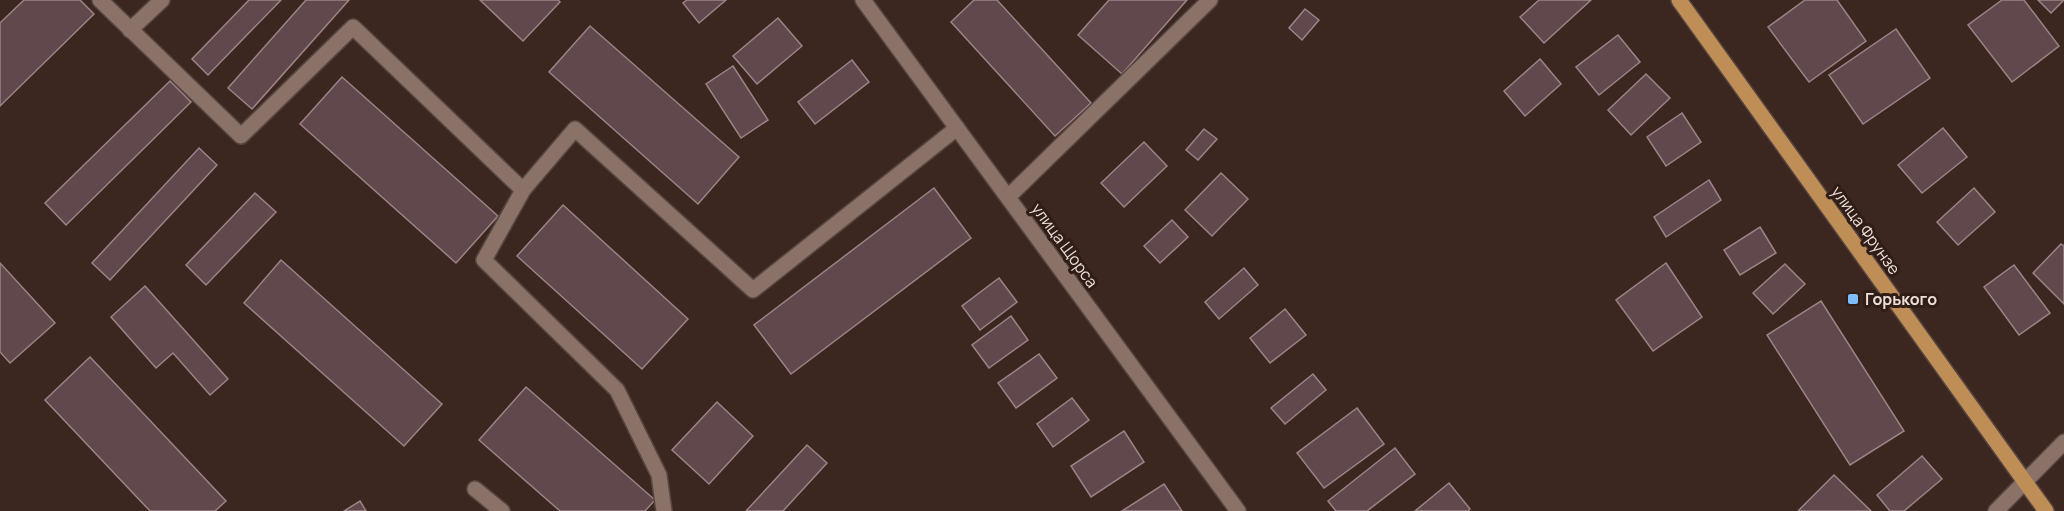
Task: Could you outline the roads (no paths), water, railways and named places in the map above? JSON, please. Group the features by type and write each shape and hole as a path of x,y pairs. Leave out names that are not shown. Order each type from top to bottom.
{"main road":[{"name":"улица Фрунзе","path":"1679,0 2046,511"}],"street":[{"path":"100,0 241,136 353,27 523,190"},
{"path":"130,30 162,0"},
{"name":"улица Щорса","path":"863,0 1238,511"},
{"path":"1008,197 1210,0"},
{"path":"664,511 659,475 617,390 484,260 523,190 575,129 753,290 957,128"},
{"path":"1996,511 2064,442"},
{"path":"475,489 502,511"}],"place":[{"name":"Горького","path":"1853,299"}]}
